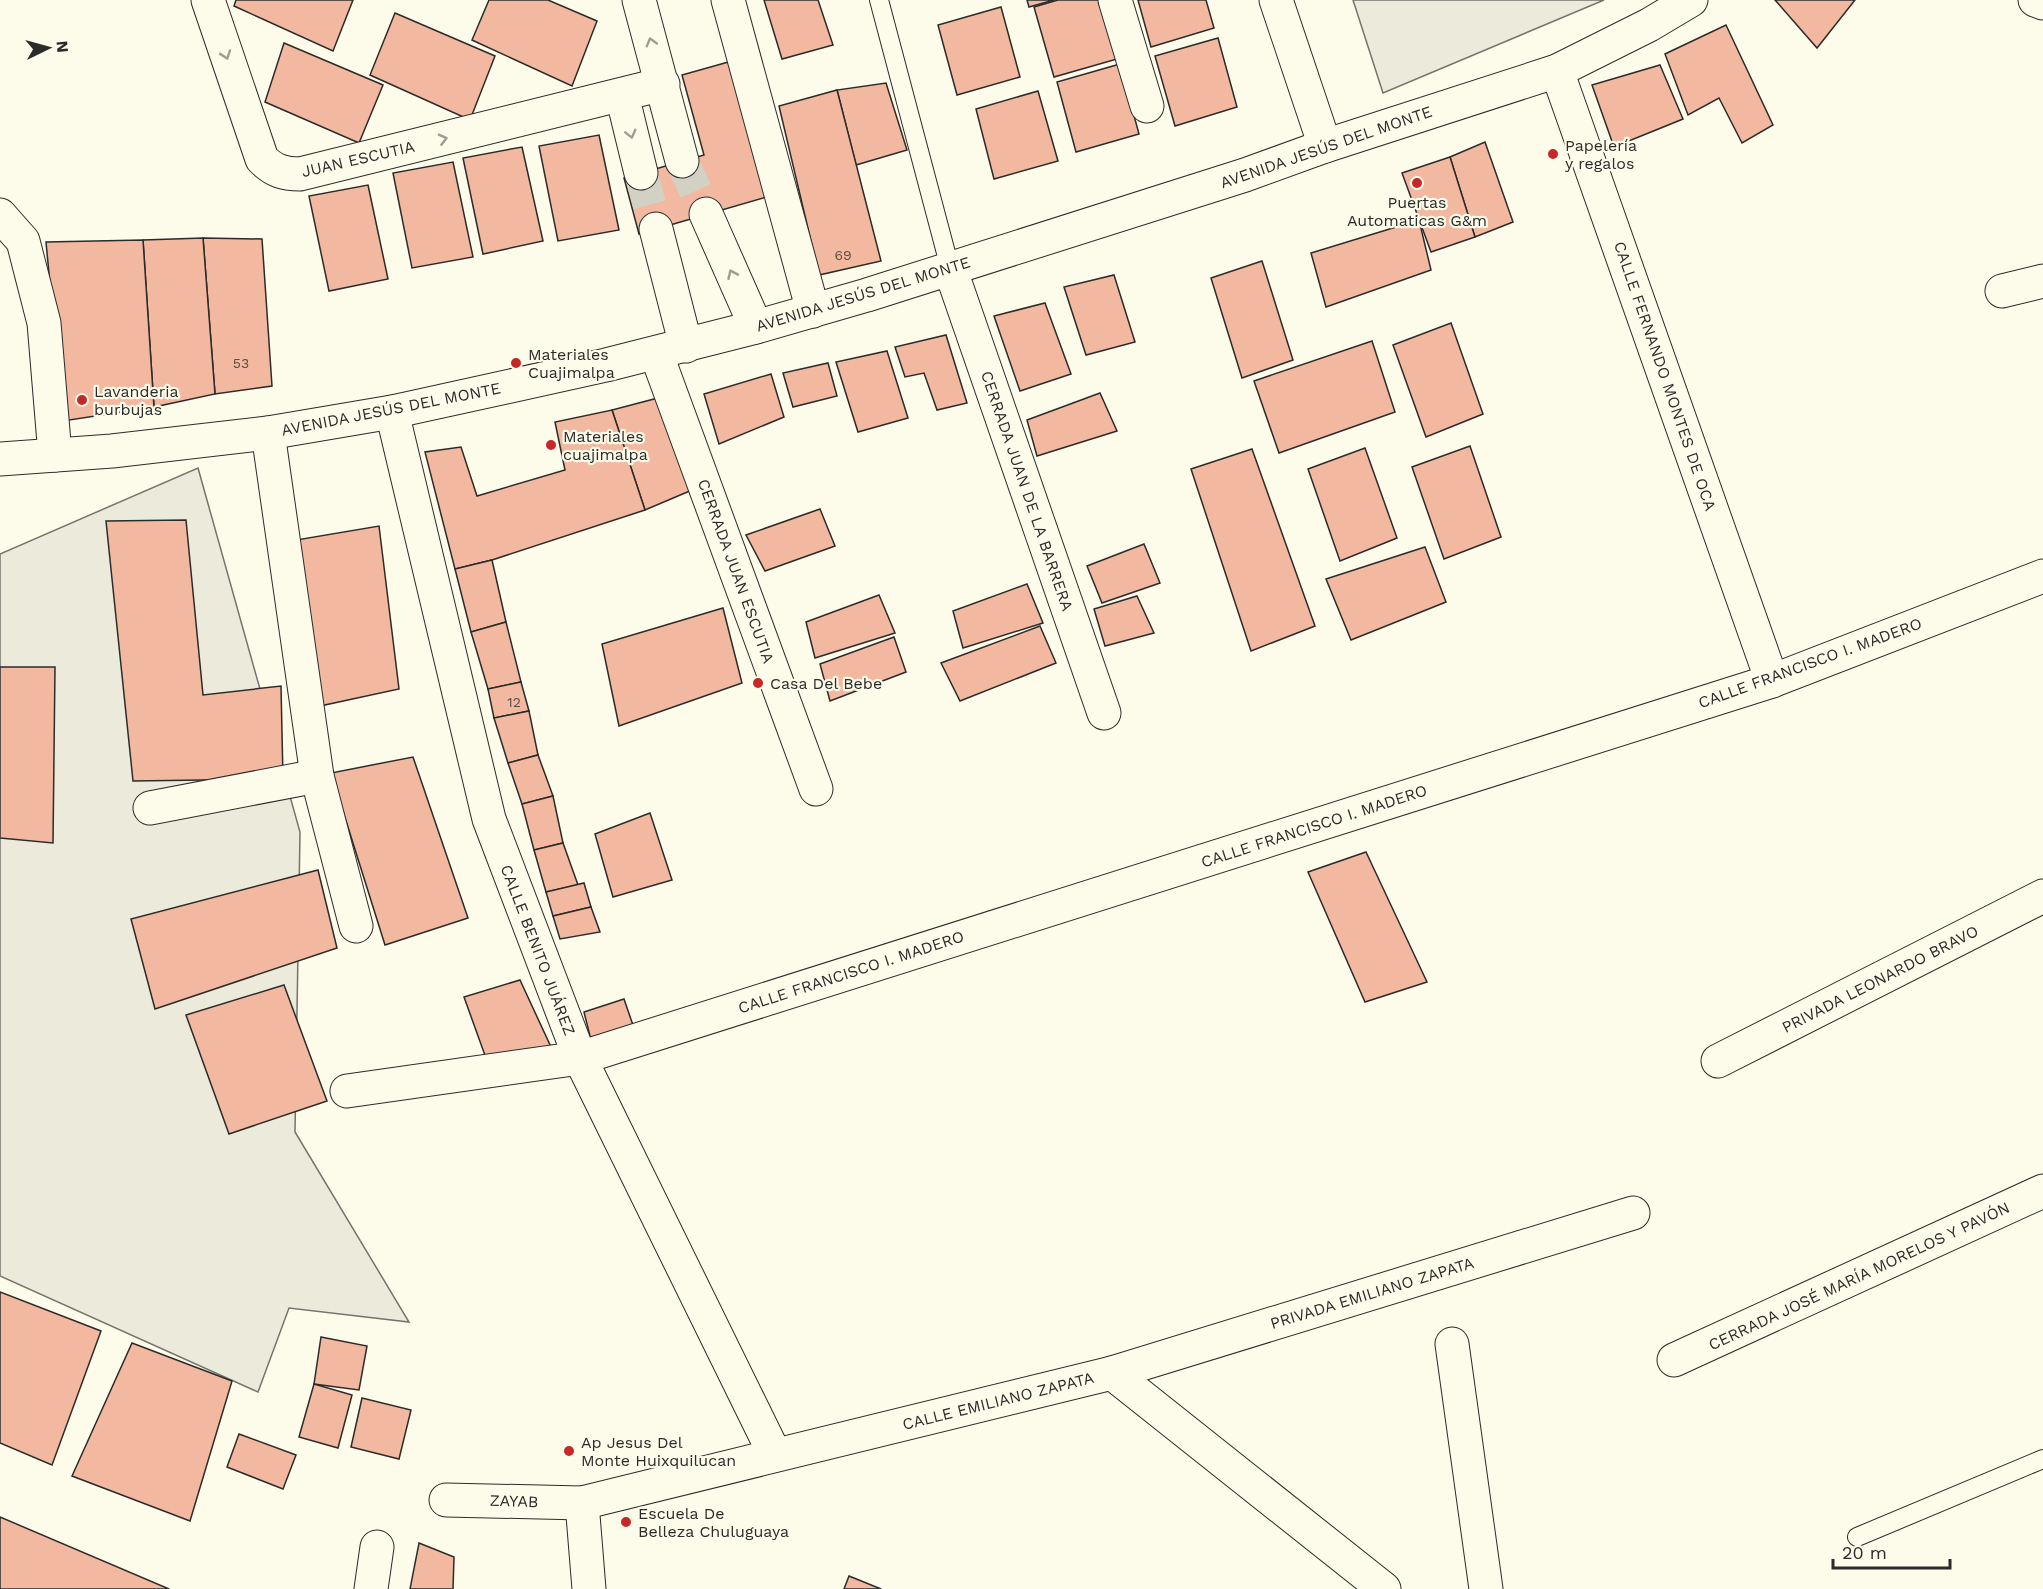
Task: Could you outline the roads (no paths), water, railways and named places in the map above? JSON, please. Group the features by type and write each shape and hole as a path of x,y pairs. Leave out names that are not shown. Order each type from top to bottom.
{"street":[{"name":"JUAN ESCUTIA","path":"208,0 262,159 272,169 285,174 300,174 663,84"},
{"path":"639,0 682,161"},
{"path":"728,0 813,311"},
{"path":"1115,0 1147,106"},
{"path":"1276,0 1325,146"},
{"name":"AVENIDA JESÚS DEL MONTE","path":"0,459 112,450 268,432 392,412 671,349 756,327 1245,175 1325,146 1557,70 1649,25 1692,0"},
{"path":"2035,0 2043,3"},
{"name":"CALLE FERNANDO MONTES DE OCA","path":"1557,70 1772,681"},
{"path":"622,95 641,173"},
{"path":"706,214 756,327"},
{"path":"0,215 23,241 44,323 55,455"},
{"path":"656,228 671,349"},
{"name":"CERRADA JUAN DE LA BARRERA","path":"950,268 1104,713"},
{"path":"2002,291 2043,281"},
{"name":"CERRADA JUAN ESCUTIA","path":"671,349 816,789"},
{"name":"CALLE BENITO JUÁREZ","path":"392,412 489,819 580,1058 776,1455"},
{"path":"268,432 317,776 356,926"},
{"name":"CALLE FRANCISCO I. MADERO","path":"347,1091 580,1058 1772,681 2043,576"},
{"path":"150,808 317,776"},
{"name":"PRIVADA LEONARDO BRAVO","path":"1718,1061 2043,896"},
{"name":"CERRADA JOSÉ MARÍA MORELOS Y PAVÓN","path":"1674,1360 2043,1191"},
{"name":"PRIVADA EMILIANO ZAPATA","path":"1112,1373 1633,1213"},
{"path":"1452,1344 1486,1589"},
{"name":"CALLE EMILIANO ZAPATA","path":"582,1503 1112,1373 1384,1589"},
{"name":"ZAYAB","path":"446,1500 582,1503"},
{"path":"582,1503 589,1589"},
{"path":"370,1589 378,1546"}],"lane":[{"path":"879,0 950,268"},
{"path":"1857,1537 2043,1459"}],"tunnel":[{"path":"682,161 706,214"},
{"path":"641,173 656,229"}],"place":[{"name":"Papelería y regalos","path":"1553,154"},
{"name":"Puertas Automaticas G&m","path":"1417,183"},
{"name":"Materiales Cuajimalpa","path":"516,363"},
{"name":"Lavanderia burbujas","path":"82,400"},
{"name":"Materiales cuajimalpa","path":"551,445"},
{"name":"Casa Del Bebe","path":"758,683"},
{"name":"Ap Jesus Del Monte Huixquilucan","path":"569,1451"},
{"name":"Escuela De Belleza Chuluguaya","path":"626,1522"}]}
